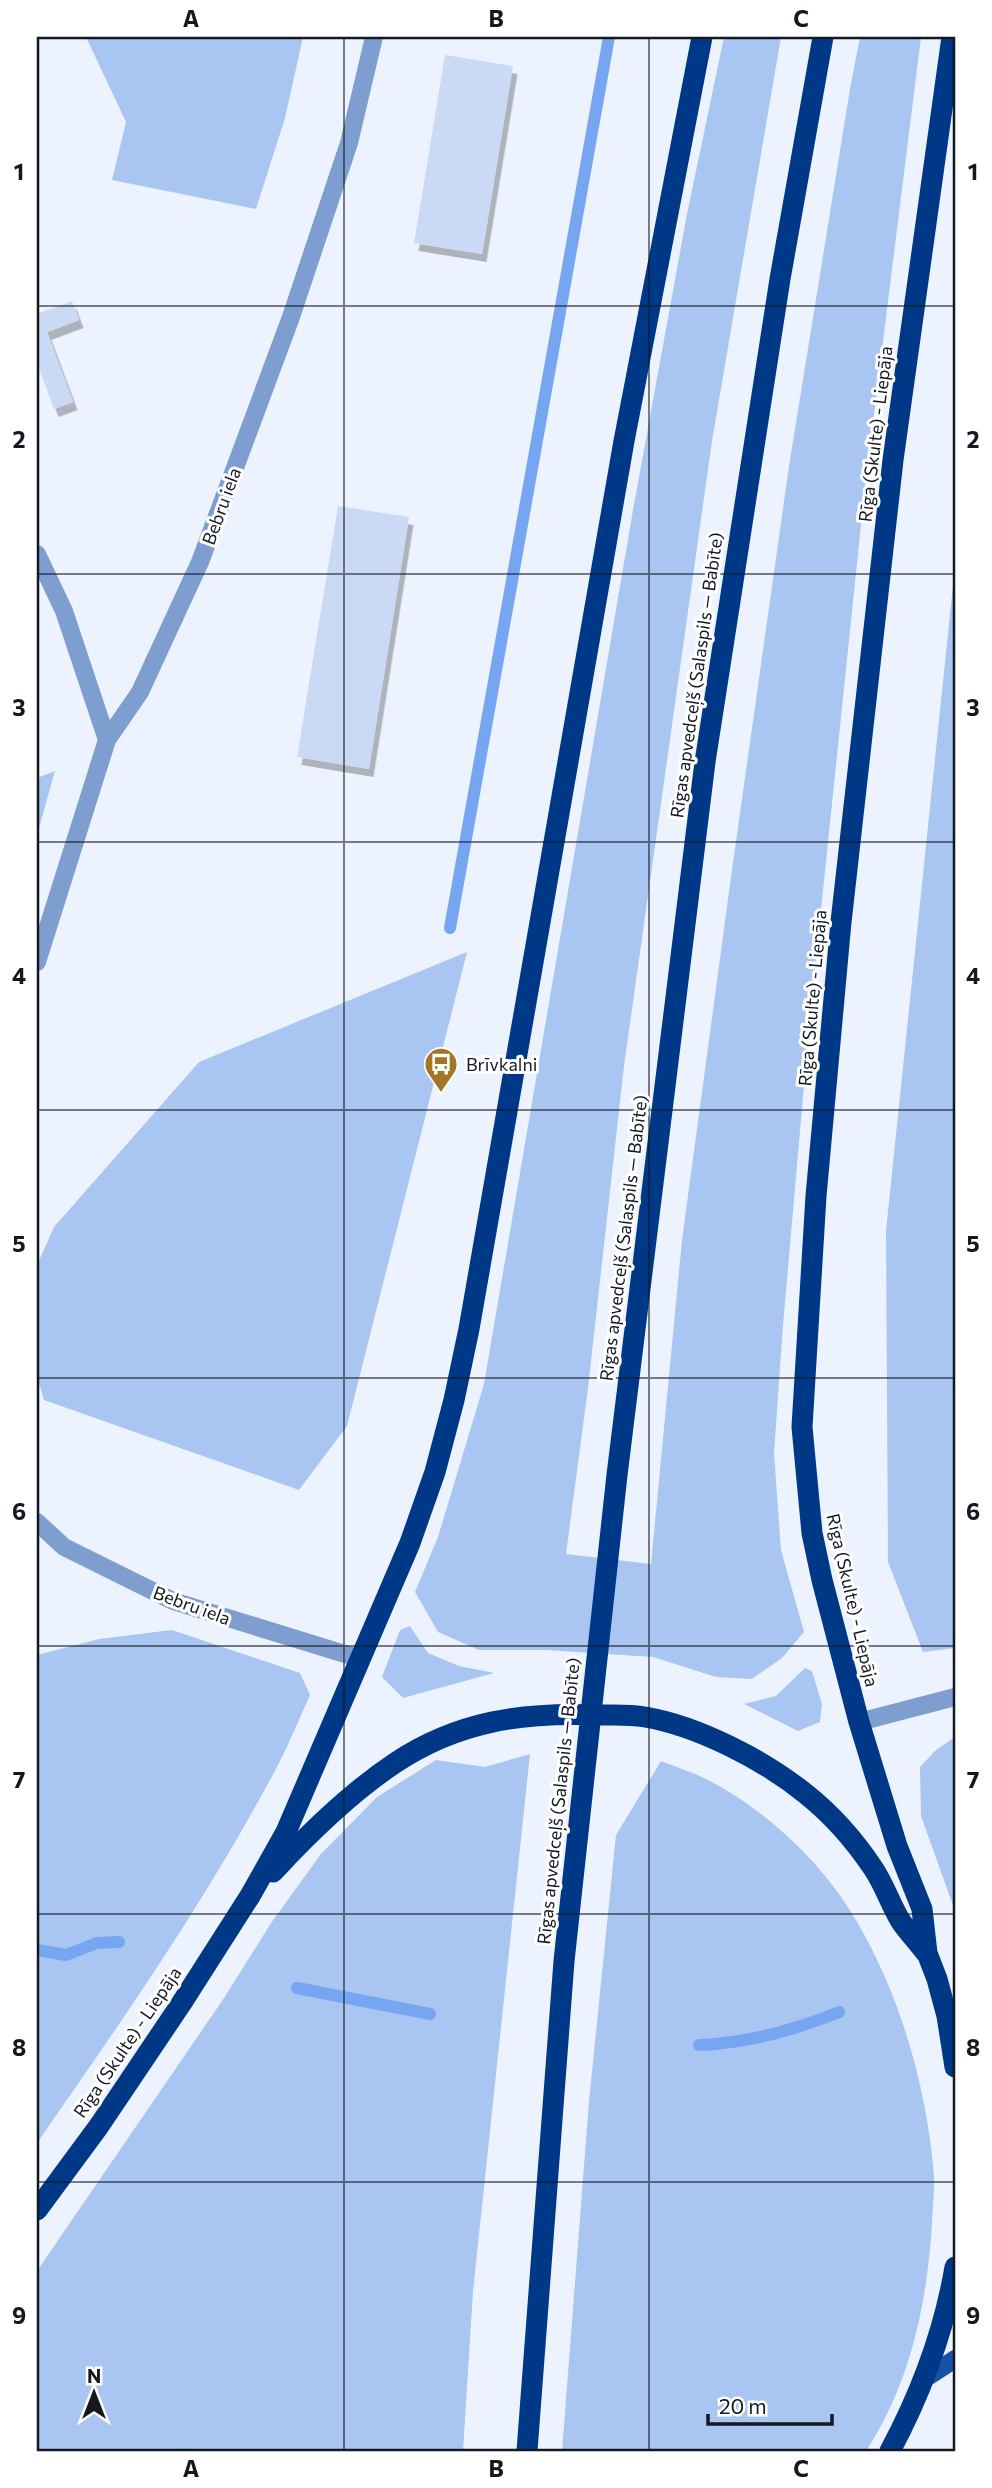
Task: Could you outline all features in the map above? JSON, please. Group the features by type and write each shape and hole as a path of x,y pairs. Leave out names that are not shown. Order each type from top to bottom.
{"highway":[{"name":"Rīga (Skulte) - Liepāja","path":"37,2210 99,2126 250,1896 286,1832 361,1659 435,1472 454,1400 624,441 702,37"},
{"name":"Rīgas apvedceļš (Salaspils — Babīte)","path":"527,2451 564,1961 606,1560 705,762 778,293 823,37"},
{"name":"Rīga (Skulte) - Liepāja","path":"952,37 890,488 841,922 808,1304 802,1427 812,1533 822,1580 859,1722 897,1846 922,1909 926,1953 944,2004 955,2059"},
{"name":"Rīga (Skulte) - Liepāja","path":"250,1896 314,1828 394,1763 444,1738 507,1718 533,1715 563,1713 644,1717 703,1735 755,1760 806,1794 854,1842 874,1869 900,1920 926,1953"},
{"path":"890,2451 906,2420 938,2339 955,2267"}],"main road":[{"path":"923,2380 955,2360"}],"street":[{"name":"Bebru iela","path":"37,962 107,740 140,692 200,562 290,317 349,143 373,37"},
{"path":"37,554 64,611 107,740"},
{"name":"Bebru iela","path":"37,1522 64,1547 173,1601 361,1659"},
{"path":"859,1722 955,1697"}],"shaded area":[{"path":"86,37 303,37 285,118 256,209 112,180 126,122"},
{"path":"724,37 781,37 712,441 624,1066 588,1388 566,1554 651,1564 682,1240 789,466 850,89 860,37 921,37 865,486 811,1006 783,1325 774,1453 781,1550 804,1632 782,1658 752,1679 716,1677 653,1657 546,1650 479,1650 438,1632 415,1592 438,1537 484,1384 633,510 687,214"},
{"path":"955,566 955,1648 923,1652 888,1562 886,1231"},
{"path":"55,771 37,835 37,778"},
{"path":"467,952 347,1426 299,1490 44,1400 37,1377 37,1265 54,1227 199,1062"},
{"path":"410,1626 428,1653 459,1666 494,1673 403,1698 382,1677 400,1630"},
{"path":"172,1630 300,1673 310,1695 277,1767 193,1912 37,2143 37,1655 99,1639"},
{"path":"805,1668 812,1671 822,1704 820,1722 798,1731 744,1704 776,1696"},
{"path":"955,1737 955,1911 921,1816 920,1767 936,1750"},
{"path":"530,1754 473,2291 463,2451 37,2451 37,2271 224,1998 271,1923 321,1854 377,1797 436,1760 485,1767"},
{"path":"661,1761 701,1776 736,1796 777,1827 814,1863 840,1895 862,1930 898,2010 912,2052 930,2136 934,2176 930,2254 921,2313 905,2371 894,2399 866,2451 562,2451 589,2101 616,1835"}],"building":[{"path":"445,55 513,66 482,254 414,243"},
{"path":"72,301 79,320 47,332 73,402 54,409 37,363 37,314"},
{"path":"338,506 409,517 369,769 297,757"}],"waterway":[{"path":"450,928 609,37"},
{"path":"37,1950 66,1955 97,1943 119,1942"},
{"path":"297,1988 430,2014"},
{"path":"699,2045 735,2042 771,2034 839,2012"}],"place":[{"name":"Brīvkalni","path":"441,1094"}]}
